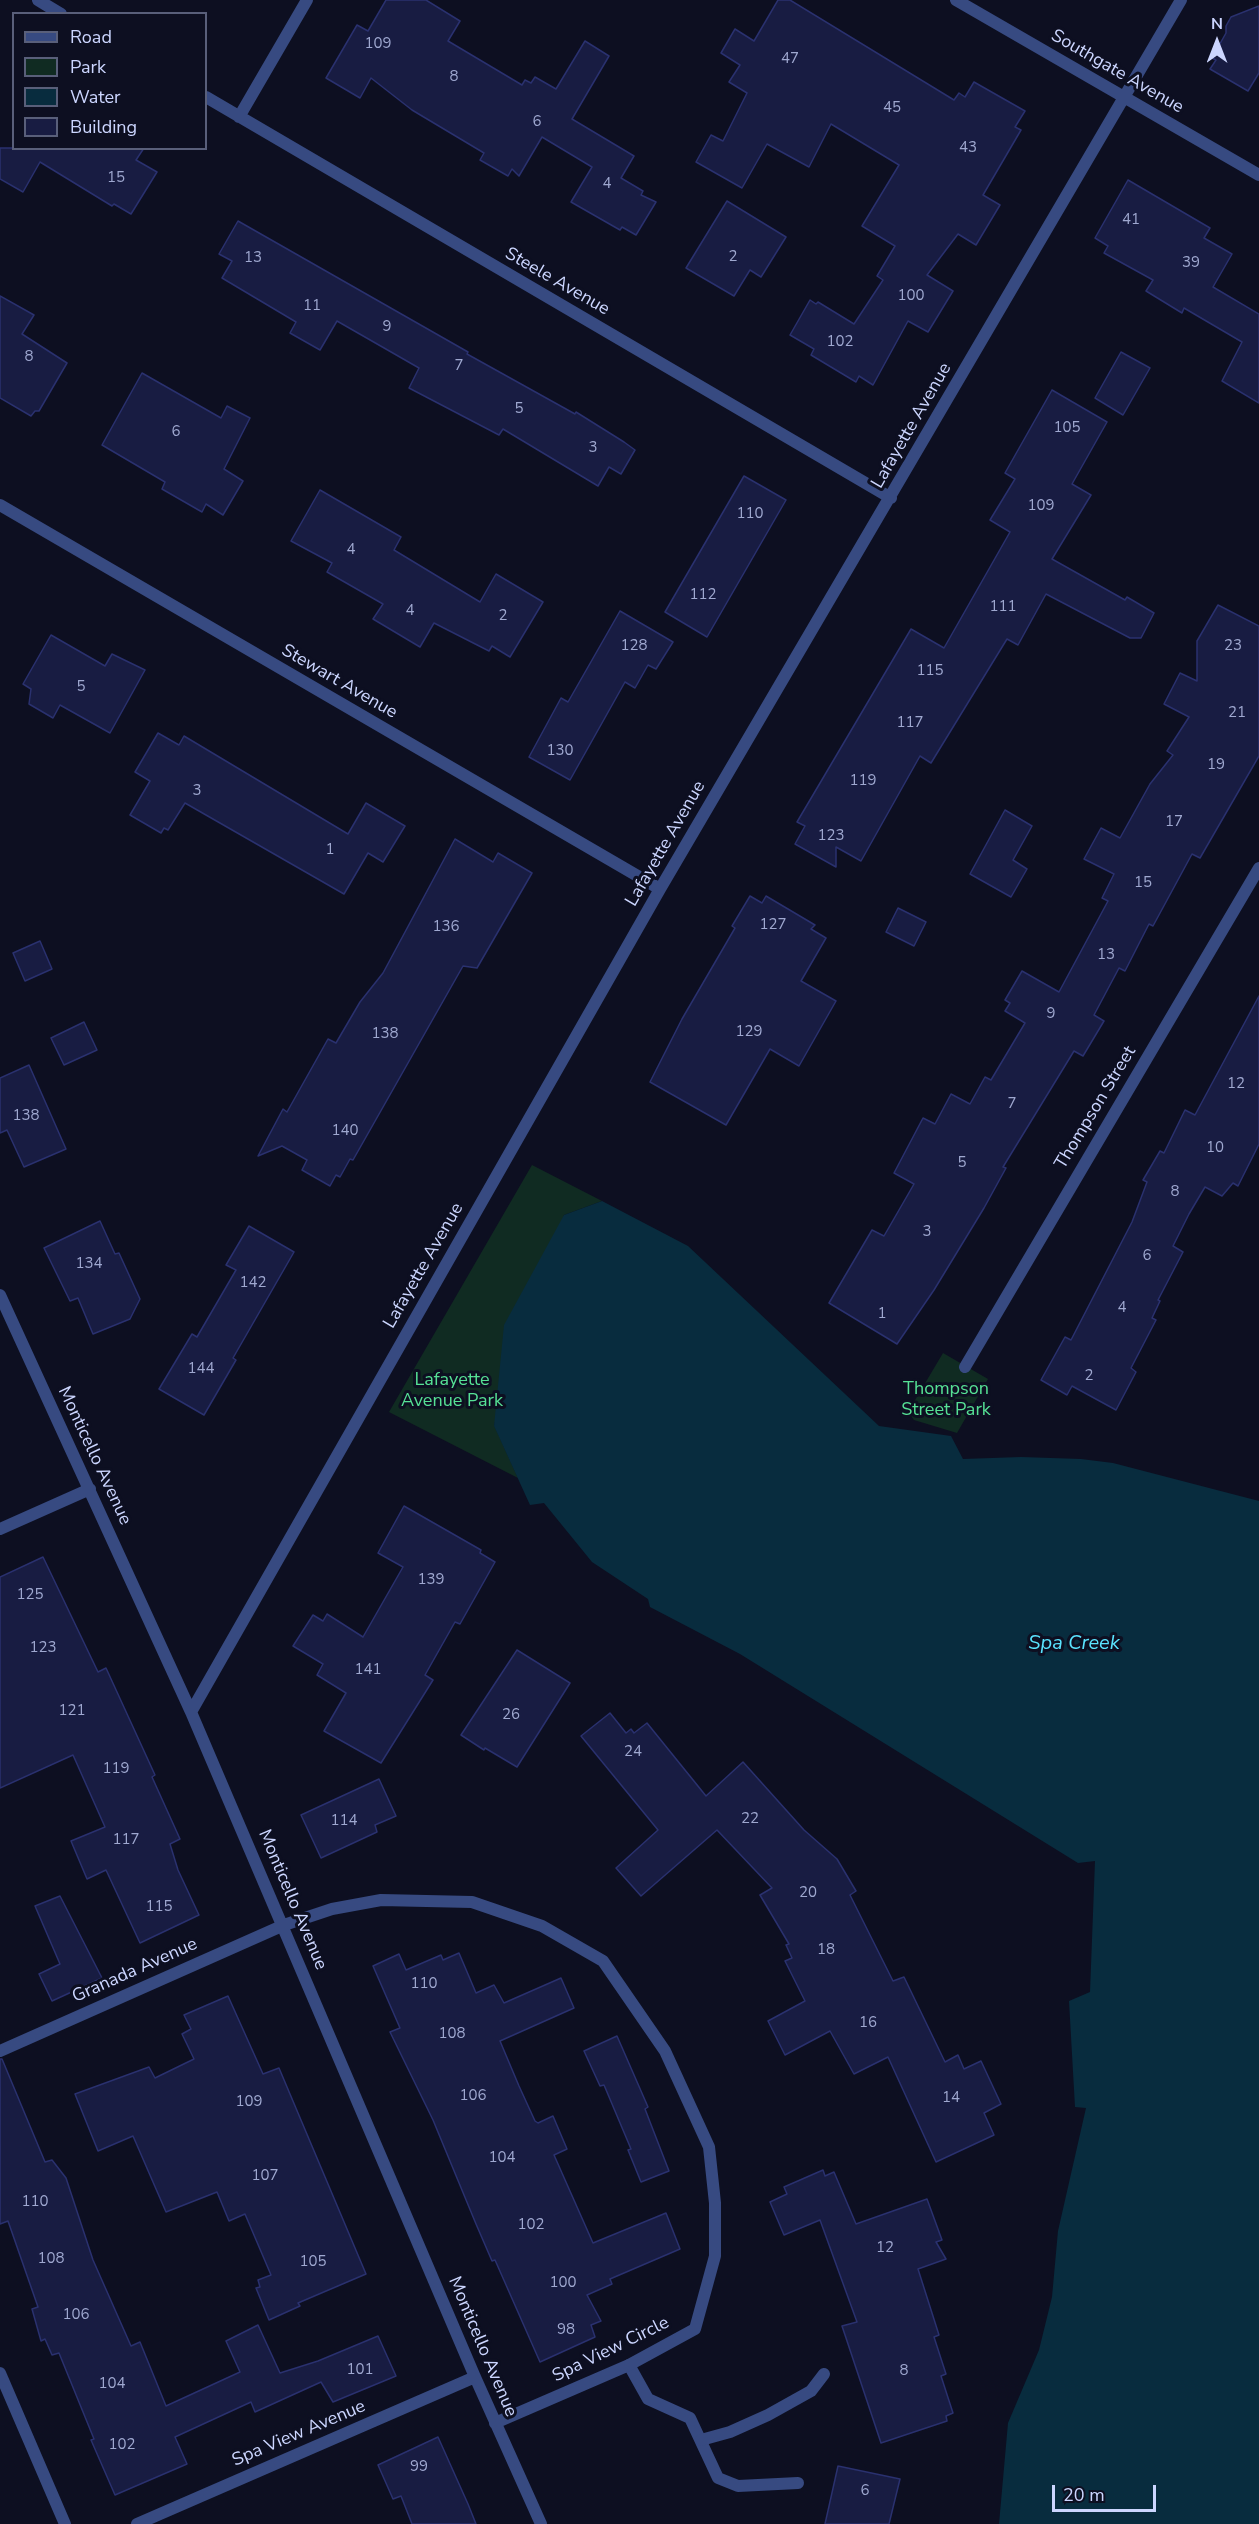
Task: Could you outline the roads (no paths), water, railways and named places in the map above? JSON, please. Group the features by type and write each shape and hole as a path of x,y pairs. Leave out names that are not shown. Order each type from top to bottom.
{"street":[{"path":"38,0 58,12"},
{"path":"239,117 307,0"},
{"name":"Southgate Avenue","path":"956,0 1259,175"},
{"name":"Lafayette Avenue","path":"191,1712 660,889 1181,0"},
{"name":"Steele Avenue","path":"207,98 891,498"},
{"name":"Stewart Avenue","path":"0,505 660,889"},
{"name":"Thompson Street","path":"965,1366 1259,868"},
{"name":"Monticello Avenue","path":"0,1295 191,1712 284,1925 475,2377 541,2524"},
{"path":"0,1529 90,1489"},
{"name":"Spa View Circle","path":"284,1925 332,1909 381,1900 471,1902 542,1926 603,1961 665,2051 709,2147 715,2203 715,2256 695,2329 629,2365 495,2422"},
{"name":"Granada Avenue","path":"0,2051 284,1925"},
{"path":"629,2365 648,2399 690,2418 718,2478 738,2486 798,2483"},
{"path":"0,2373 65,2524"},
{"path":"700,2440 730,2432 768,2415 811,2391 824,2374"},
{"name":"Spa View Avenue","path":"137,2524 475,2377"}],"water":[{"name":"Spa Creek","path":"602,1201 688,1246 879,1426 951,1436 963,1459 1021,1457 1081,1459 1113,1463 1259,1501 1259,2524 999,2524 1008,2423 1039,2350 1052,2297 1058,2231 1086,2108 1075,2107 1069,2001 1090,1992 1095,1861 1078,1863 740,1654 650,1607 648,1599 592,1562 544,1503 530,1505 494,1426 504,1325 564,1215"}],"park label":[{"name":"Lafayette Avenue Park","path":"452,1391"},
{"name":"Thompson Street Park","path":"946,1400"}]}
